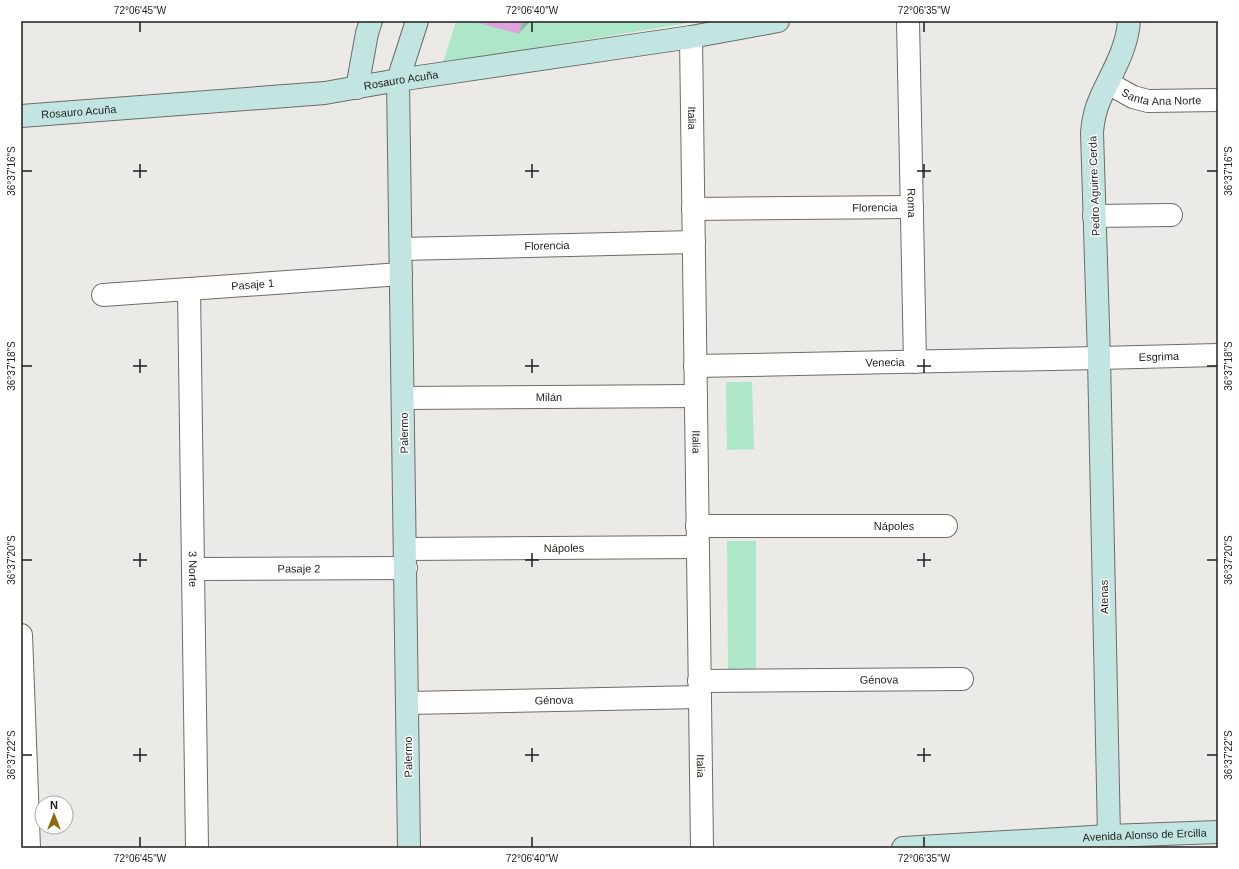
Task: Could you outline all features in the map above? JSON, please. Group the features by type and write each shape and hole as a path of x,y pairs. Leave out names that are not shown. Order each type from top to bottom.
{"street":[{"path":"357,88 371,21"},
{"name":"Palermo","path":"409,848 398,80 417,21"},
{"name":"Rosauro Acuña","path":"21,116 280,96 357,88 398,80 691,37 778,21"},
{"name":"Roma","path":"908,21 915,362"},
{"name":"Pedro Aguirre Cerda","path":"1099,358 1092,132 1096,110 1122,50 1128,33 1129,21"},
{"name":"Italia","path":"691,37 702,848"},
{"name":"Santa Ana Norte","path":"1108,83 1133,97 1148,101 1218,100"},
{"name":"Florencia","path":"693,209 912,207"},
{"path":"1094,216 1171,215"},
{"name":"Florencia","path":"401,249 694,242"},
{"name":"Pasaje 1","path":"103,295 401,274"},
{"name":"3 Norte","path":"189,289 197,848"},
{"name":"Esgrima","path":"1099,358 1218,355"},
{"name":"Venecia","path":"695,366 1099,358"},
{"name":"Atenas","path":"1099,358 1109,836"},
{"name":"Milán","path":"403,398 696,396"},
{"name":"Nápoles","path":"405,558 698,537 946,526"},
{"name":"Pasaje 2","path":"193,570 405,558"},
{"path":"21,635 22,698 29,848"},
{"name":"Génova","path":"407,702 962,679"},
{"name":"Avenida Alonso de Ercilla","path":"903,848 1109,836 1129,842 1218,832"}],"green space":[{"path":"456,21 700,21 443,63"},
{"path":"726,382 752,382 754,449 727,450"},
{"path":"727,541 756,541 756,669 728,669"}],"building":[{"path":"472,21 523,21 519,34"}]}
